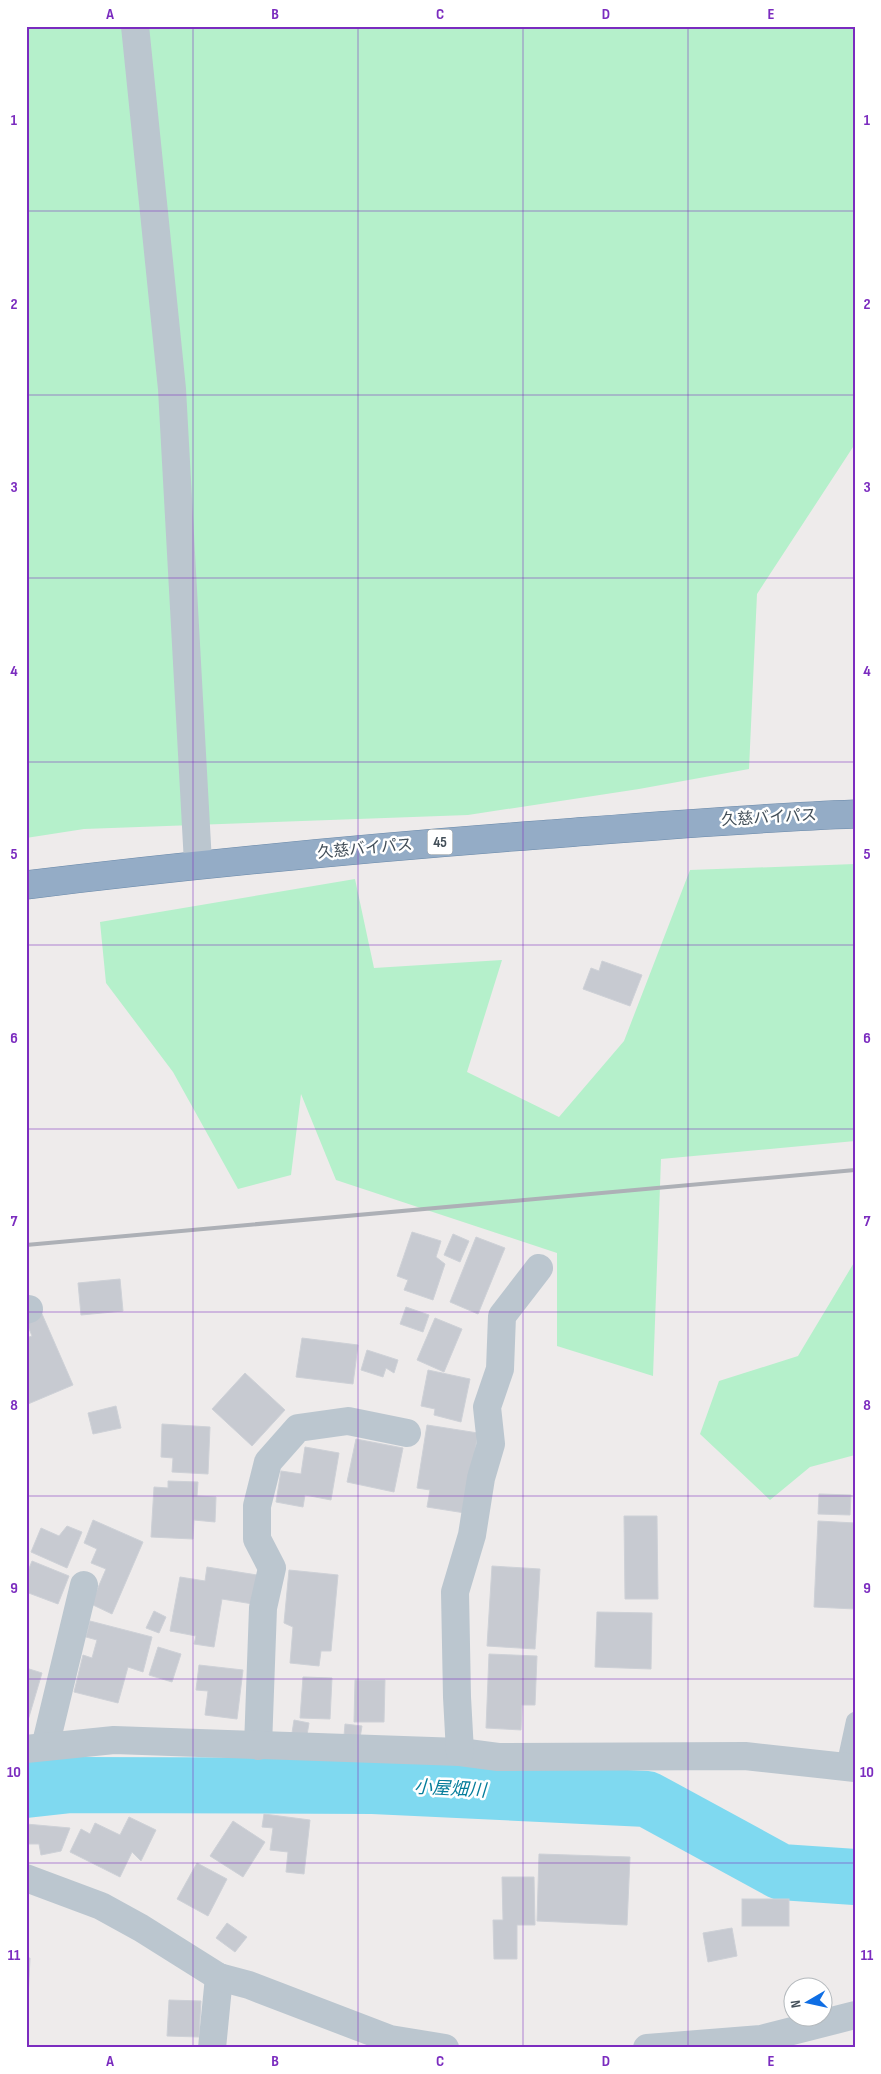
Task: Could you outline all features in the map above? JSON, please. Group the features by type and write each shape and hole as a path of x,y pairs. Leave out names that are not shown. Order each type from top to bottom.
{"highway":[{"name":"久慈バイパス","path":"26,885 198,863 760,818 855,814"}],"street":[{"path":"136,26 172,389 198,863"},
{"path":"460,1752 455,1592 472,1535 481,1478 491,1444 487,1407 500,1369 502,1316 538,1268"},
{"path":"258,1746 263,1608 272,1568 258,1538 257,1506 268,1462 298,1428 348,1421 407,1433"},
{"path":"84,1585 36,1748 114,1740 460,1752 498,1757 745,1756 850,1767"},
{"path":"26,1878 101,1906 141,1928 219,1977 249,1985 390,2039 445,2048"},
{"path":"212,2048 219,1977"},
{"path":"646,2048 761,2038 855,2015"}],"lane":[{"path":"850,1767 855,1721"}],"green space":[{"path":"26,26 855,26 855,444 757,594 749,769 639,789 468,815 84,829 26,838"},
{"path":"855,864 855,1141 661,1159 653,1376 557,1346 557,1253 336,1180 301,1094 291,1175 238,1189 173,1072 106,983 100,922 355,879 374,968 502,960 467,1072 559,1117 624,1041 690,870"},
{"path":"855,1261 855,1455 810,1467 770,1500 700,1434 719,1381 798,1356"}],"building":[{"path":"602,961 642,975 630,1006 583,989 591,968 599,971"},
{"path":"412,1232 441,1241 436,1257 445,1264 433,1300 404,1290 408,1280 397,1276"},
{"path":"453,1234 469,1241 460,1262 444,1255"},
{"path":"476,1237 505,1248 478,1314 450,1302"},
{"path":"120,1279 123,1311 81,1315 78,1283"},
{"path":"406,1307 429,1315 423,1332 400,1324"},
{"path":"42,1314 73,1385 28,1404 26,1338 32,1336 26,1321"},
{"path":"435,1318 462,1329 444,1372 417,1360"},
{"path":"302,1338 358,1345 353,1384 296,1377"},
{"path":"367,1350 398,1360 394,1373 386,1368 383,1377 361,1370"},
{"path":"428,1370 470,1379 461,1422 434,1415 435,1409 421,1406"},
{"path":"245,1373 285,1410 252,1446 212,1409"},
{"path":"116,1406 121,1428 93,1434 88,1413"},
{"path":"162,1424 210,1427 208,1474 172,1472 173,1458 161,1457"},
{"path":"427,1425 478,1433 465,1513 427,1507 430,1490 417,1488"},
{"path":"356,1439 403,1448 394,1492 347,1482"},
{"path":"305,1447 339,1453 331,1500 305,1495 303,1507 276,1502 281,1471 301,1474"},
{"path":"168,1481 198,1482 197,1496 216,1497 215,1522 194,1520 193,1539 151,1537 154,1487 168,1488"},
{"path":"819,1494 851,1495 850,1515 818,1514"},
{"path":"624,1516 657,1516 658,1599 625,1599"},
{"path":"93,1520 143,1542 112,1614 91,1604 106,1569 91,1563 97,1549 84,1543"},
{"path":"818,1521 855,1523 855,1609 814,1607"},
{"path":"67,1526 82,1532 67,1568 31,1552 41,1528 59,1536"},
{"path":"32,1561 69,1576 58,1604 26,1592 26,1576"},
{"path":"492,1566 540,1569 535,1649 487,1646"},
{"path":"207,1567 257,1575 253,1604 222,1599 214,1647 194,1644 196,1636 170,1631 180,1577 205,1581"},
{"path":"289,1570 338,1575 331,1651 321,1651 319,1666 290,1663 293,1627 284,1623"},
{"path":"154,1611 166,1617 159,1633 146,1628"},
{"path":"597,1612 652,1613 651,1669 595,1667"},
{"path":"90,1621 152,1637 143,1672 128,1667 118,1703 74,1692 83,1655 92,1658 97,1640 86,1637"},
{"path":"158,1647 181,1654 172,1682 149,1675"},
{"path":"489,1654 537,1656 535,1705 522,1705 521,1730 486,1728"},
{"path":"199,1665 243,1670 237,1719 205,1715 208,1691 196,1690"},
{"path":"26,1668 42,1673 26,1727"},
{"path":"303,1677 332,1678 330,1719 300,1718"},
{"path":"355,1680 385,1680 384,1722 354,1722"},
{"path":"294,1720 309,1723 307,1735 292,1733"},
{"path":"345,1724 362,1726 360,1738 344,1736"},
{"path":"264,1814 310,1820 304,1874 286,1872 288,1852 270,1850 273,1828 262,1827"},
{"path":"129,1817 156,1830 141,1861 132,1852 120,1877 70,1852 81,1829 90,1834 95,1823 120,1835"},
{"path":"233,1821 265,1842 243,1877 210,1856"},
{"path":"26,1824 70,1828 61,1851 41,1855 39,1844 26,1844"},
{"path":"539,1854 630,1857 627,1925 537,1921"},
{"path":"197,1863 227,1879 208,1916 177,1899"},
{"path":"502,1877 534,1877 535,1925 517,1925 517,1959 494,1959 493,1920 503,1920"},
{"path":"742,1899 789,1899 789,1926 742,1926"},
{"path":"227,1923 247,1937 235,1952 216,1938"},
{"path":"732,1928 737,1956 708,1962 703,1933"},
{"path":"26,1958 30,1958 28,1999 26,1999"},
{"path":"169,2000 201,2001 199,2037 167,2036"}],"waterway":[{"name":"小屋畑川","path":"26,1790 71,1785 373,1786 647,1799 781,1872 855,1877"}],"railway":[{"path":"26,1245 855,1170"}]}
